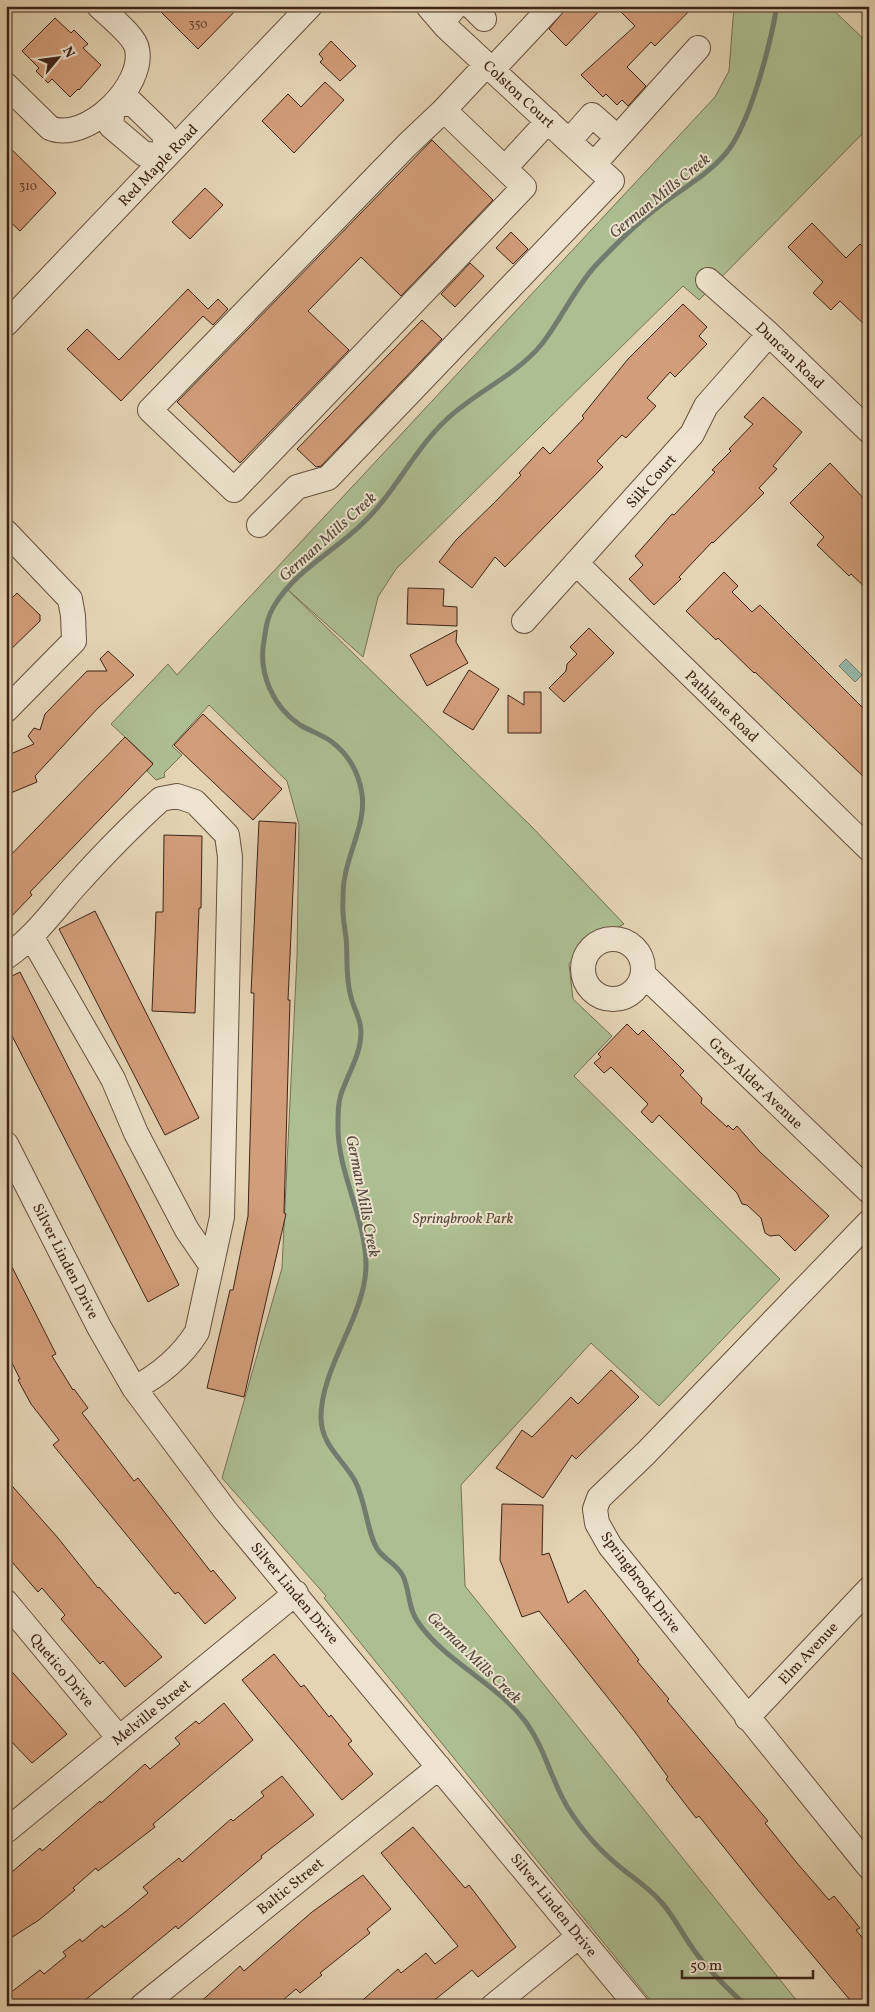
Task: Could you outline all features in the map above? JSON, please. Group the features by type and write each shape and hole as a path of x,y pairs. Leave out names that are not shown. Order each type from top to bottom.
{"street":[{"path":"6,85 50,128 57,131 76,129 113,105 126,90 137,71 137,47 132,38 99,6"},
{"name":"Red Maple Road","path":"6,324 310,6"},
{"path":"444,110 524,187 234,490 150,410 407,145 552,6"},
{"name":"Colston Court","path":"259,525 297,486 328,478 612,181 490,67 442,11"},
{"path":"594,164 698,48"},
{"path":"113,105 132,103 164,134 167,155"},
{"path":"569,141 592,115 617,137"},
{"path":"504,168 548,121"},
{"name":"Duncan Road","path":"708,280 769,334 869,431"},
{"name":"Silk Court","path":"524,621 692,434 706,406 769,334"},
{"path":"6,532 70,599 74,616 74,641 6,710"},
{"name":"Pathlane Road","path":"576,563 869,850"},
{"path":"6,956 20,948 76,885 161,799 177,796 195,802 227,835 230,857 222,1218 197,1332 189,1345 159,1372 134,1388"},
{"path":"31,936 113,1079 136,1133 187,1230 211,1264"},
{"name":"Grey Alder Avenue","path":"643,974 869,1191"},
{"name":"Silver Linden Drive","path":"6,1144 99,1327 134,1388 225,1510 637,2006"},
{"name":"Springbrook Drive","path":"869,1222 646,1453 605,1492 595,1509 598,1523 610,1546 869,1867"},
{"name":"Elm Avenue","path":"747,1718 869,1589"},
{"name":"Melville Street","path":"6,1831 296,1594"},
{"name":"Quetico Drive","path":"6,1602 119,1738"},
{"name":"Baltic Street","path":"142,2006 439,1767"},
{"path":"493,2006 579,1936"}],"green space":[{"name":"Springbrook Park","path":"734,6 829,6 869,44 869,127 699,300 683,286 396,569 378,597 363,657 287,589 532,827 624,924 584,945 569,964 573,999 612,1036 574,1076 780,1279 659,1406 591,1343 461,1485 465,1586 801,2006 655,2006 324,1598 326,1596 222,1478 282,1268 297,957 299,825 287,781 209,705 172,746 182,755 164,773 165,777 156,780 147,771 153,763 111,724 168,664 177,675 715,97 729,71"}],"shaded area":[{"path":"846,659 862,675 855,682 839,666"}],"building":[{"path":"155,6 240,6 198,49"},
{"path":"568,6 604,6 566,46 549,29"},
{"path":"615,6 694,6 655,46 651,42 627,67 646,86 628,106 622,100 617,105 606,94 603,97 581,75 635,26"},
{"path":"55,18 71,33 74,30 88,44 83,48 101,65 79,90 70,97 52,79 48,83 36,71 39,68 22,51"},
{"path":"331,41 356,66 340,81 320,62 323,59 319,54"},
{"path":"325,82 344,100 294,153 262,121 288,94 301,107"},
{"path":"432,140 493,200 401,296 361,257 308,311 349,350 240,463 177,402"},
{"path":"6,144 56,193 20,231 6,218"},
{"path":"205,188 223,205 190,239 172,222"},
{"path":"812,223 846,258 860,244 869,253 869,329 840,301 831,310 813,293 823,282 788,247"},
{"path":"511,232 528,249 513,264 496,248"},
{"path":"470,263 484,276 455,307 441,294"},
{"path":"188,289 208,309 218,299 228,309 213,325 203,316 121,401 67,349 87,329 119,360"},
{"path":"683,304 707,327 699,336 707,344 675,377 670,372 647,398 656,406 626,438 622,435 597,461 603,467 505,567 495,557 472,588 439,562 456,540 521,475 519,473 543,447 550,454 584,418 582,416 628,359"},
{"path":"422,320 442,339 321,466 316,467 297,449"},
{"path":"763,397 802,432 773,466 777,469 759,488 764,493 712,542 679,577 681,579 654,605 629,579 643,565 635,556 672,514 674,515 715,472 712,470 731,451 729,449 753,424 744,417"},
{"path":"830,463 869,504 869,591 851,574 849,576 817,545 824,537 790,503"},
{"path":"724,572 738,586 732,592 752,612 760,605 869,714 869,782 755,672 718,638 716,640 686,611"},
{"path":"408,588 444,589 443,606 457,607 457,626 407,624"},
{"path":"17,593 40,615 40,621 6,654 6,604"},
{"path":"589,628 614,653 564,702 549,688 566,671 567,664 577,654 570,647"},
{"path":"457,630 456,642 468,663 427,686 410,655"},
{"path":"108,651 134,675 98,708 35,776 37,782 6,795 6,756 34,744 28,736 34,728 40,730 45,714 87,671 107,671 100,659"},
{"path":"469,670 499,689 473,730 443,712"},
{"path":"524,692 541,692 541,733 508,733 508,695 524,705"},
{"path":"203,714 282,789 253,820 174,745"},
{"path":"125,737 153,764 30,892 32,895 6,922 6,860"},
{"path":"259,821 296,823 288,1000 290,1000 284,1213 286,1214 244,1397 207,1388 230,1290 233,1290 248,1216 254,993 251,993"},
{"path":"164,835 202,836 201,908 199,908 195,1013 152,1011 156,912 163,912"},
{"path":"95,911 199,1118 165,1135 59,929"},
{"path":"20,972 179,1285 148,1302 6,1024 6,979"},
{"path":"627,1024 638,1035 643,1030 684,1071 680,1075 702,1098 701,1103 727,1127 728,1125 733,1130 737,1126 760,1152 829,1216 795,1251 779,1235 770,1236 765,1233 761,1218 747,1205 742,1204 737,1193 659,1115 652,1123 641,1112 648,1104 611,1067 604,1073 594,1063 601,1057 598,1054"},
{"path":"6,1255 56,1354 52,1356 73,1390 88,1408 82,1413 134,1481 138,1478 211,1572 213,1570 236,1598 205,1624 178,1592 175,1594 53,1445 59,1440 31,1404 18,1380 20,1379 6,1351"},
{"path":"611,1370 639,1397 576,1459 572,1455 543,1498 496,1468 522,1430 532,1437 571,1397 578,1404"},
{"path":"6,1479 58,1538 98,1588 162,1657 125,1687 103,1661 100,1664 61,1619 65,1615 42,1588 38,1592 6,1555"},
{"path":"502,1504 543,1505 542,1555 549,1553 568,1603 585,1590 639,1660 637,1661 669,1699 667,1701 768,1821 765,1823 797,1863 829,1900 834,1896 860,1928 856,1930 869,1946 869,2006 855,2006 699,1816 696,1818 666,1779 668,1777 635,1732 539,1611 522,1617 500,1560"},
{"path":"274,1654 301,1687 304,1685 329,1717 331,1715 352,1741 348,1744 373,1774 342,1800 242,1680"},
{"path":"6,1665 67,1734 32,1763 6,1736"},
{"path":"224,1703 253,1740 153,1824 155,1827 98,1871 96,1868 73,1888 75,1890 39,1920 6,1941 6,1877 40,1848 42,1851 145,1764 150,1769 180,1744 175,1738 196,1721 199,1724"},
{"path":"282,1776 314,1815 261,1856 262,1858 178,1929 176,1926 78,2006 6,2006 6,1996 40,1970 44,1974 66,1956 63,1952 80,1939 82,1942 102,1925 104,1928 125,1912 148,1893 143,1887 179,1858 182,1862 231,1819 233,1821 264,1796 261,1792"},
{"path":"413,1827 465,1888 469,1885 516,1947 478,1977 472,1970 427,2006 356,2006 398,1969 401,1973 426,1953 435,1964 458,1946 381,1853"},
{"path":"363,1875 391,1909 367,1929 370,1933 320,1973 322,1975 300,1993 296,1989 276,2006 196,2006 240,1966 244,1971 312,1912"}],"waterway":[{"name":"German Mills Creek","path":"746,2006 701,1960 658,1898 609,1857 580,1826 562,1797 538,1742 525,1721 513,1707 441,1648 418,1622 412,1611 403,1576 398,1568 384,1557 374,1543 359,1489 350,1473 329,1445 322,1429 321,1419 327,1381 358,1306 366,1268 362,1232 342,1161 338,1125 340,1098 361,1040 360,1022 352,1002 348,982 347,944 343,918 343,888 347,866 360,825 363,804 356,772 338,747 290,718 275,699 266,677 263,653 266,627 270,614 283,593 293,582 351,534 374,512 434,432 446,420 469,401 519,366 541,345 588,274 618,242 650,214 708,171 725,155 740,131 754,97 770,40 777,6"}]}
